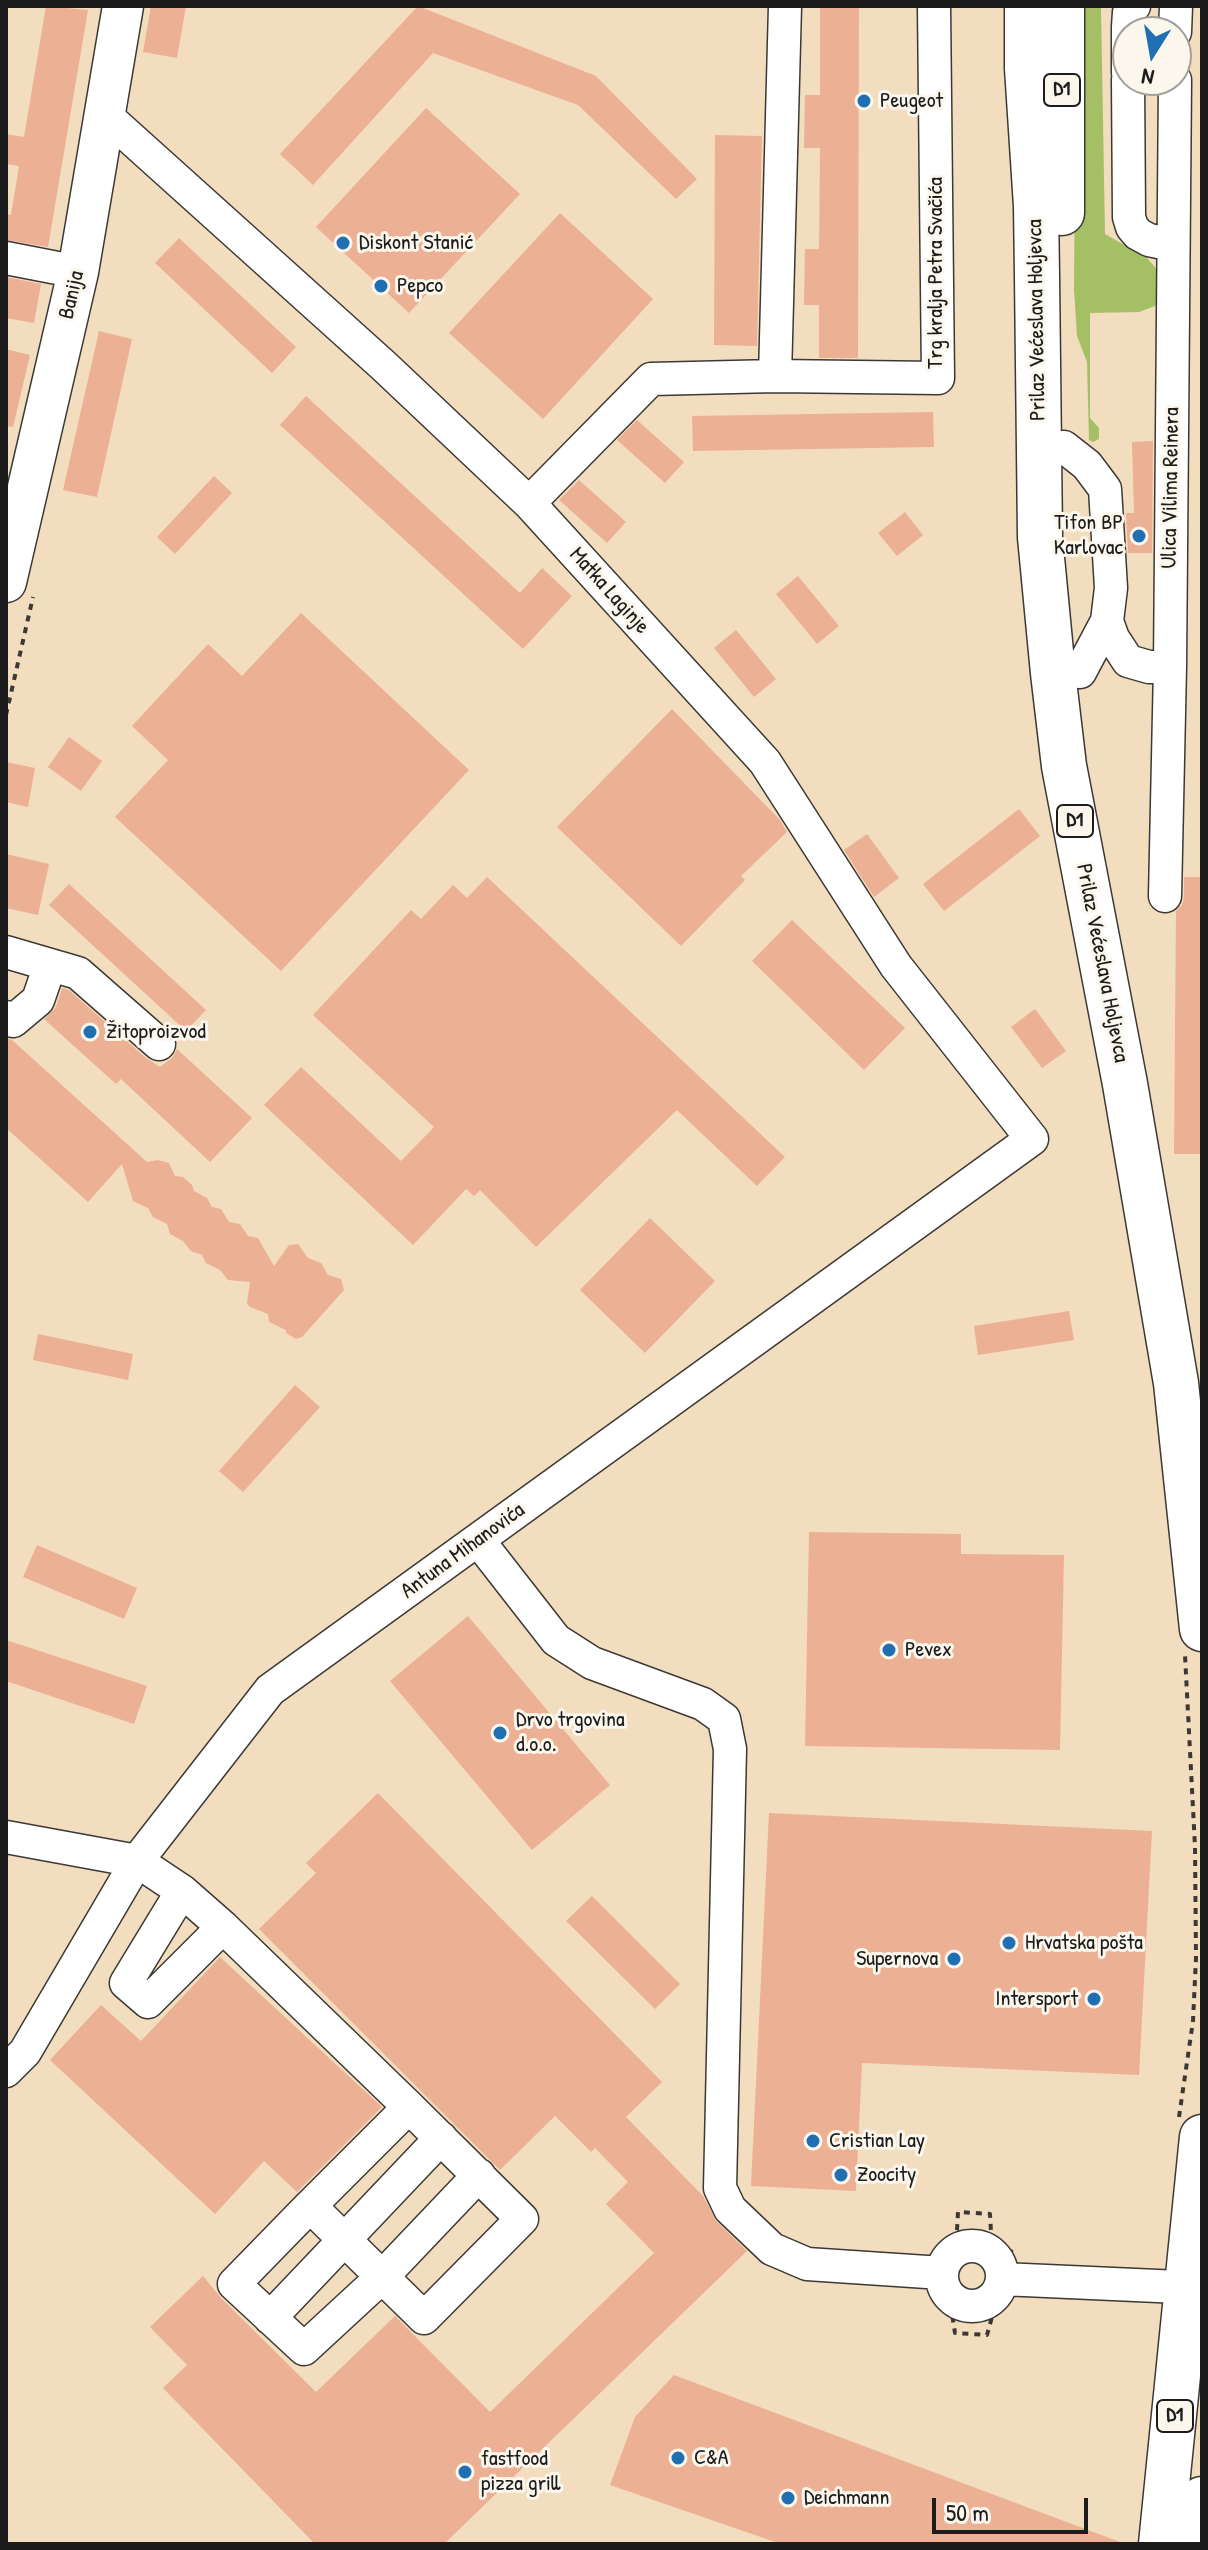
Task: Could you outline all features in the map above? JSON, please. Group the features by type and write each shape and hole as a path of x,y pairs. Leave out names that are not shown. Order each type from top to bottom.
{"highway":[{"name":"Prilaz Većeslava Holjevca","path":"1027,6 1027,68 1037,248 1040,537 1053,673 1064,766 1125,1084 1176,1383 1202,1629"},
{"name":"Prilaz Većeslava Holjevca","path":"1062,6 1064,447 1067,538 1080,672 1093,766 1151,1083 1202,1388"},
{"name":"D1","path":"1161,2544 1194,2288 1202,2137"},
{"path":"1196,2544 1202,2499"}],"main road":[{"name":"Banija","path":"6,582 78,272 123,6"}],"street":[{"path":"775,376 785,6"},
{"name":"Trg kralja Petra Svačića","path":"529,503 651,379 775,376 938,378 934,6"},
{"path":"1128,96 1129,217 1132,227 1149,240 1173,245"},
{"name":"Ulica Vilima Reinera","path":"1165,896 1175,96"},
{"name":"Matka Laginje","path":"104,114 384,366 529,503 765,762 896,966 1032,1139"},
{"path":"6,258 78,272"},
{"path":"1064,447 1087,465 1105,489 1111,588 1107,621 1080,672"},
{"path":"1107,621 1113,638 1128,661 1149,667 1170,667"},
{"path":"6,952 78,973 159,1044"},
{"path":"6,1017 13,1021 38,1000 50,965"},
{"name":"Antuna Mihanovića","path":"6,2071 25,2052 137,1861 270,1690 1032,1139"},
{"path":"478,1540 556,1640 592,1663 703,1704 724,1719 730,1749 720,2188 730,2209 772,2249 807,2264 942,2273 944,2264 956,2250 973,2245 992,2252 1002,2269 1002,2279 1194,2288"},
{"path":"6,1837 137,1861 182,1891 223,1927 522,2219 424,2318 310,2206"},
{"path":"182,1891 126,1983 137,1993 148,2002 223,1927"},
{"path":"409,2107 234,2284 304,2349 382,2277 479,2175"},
{"path":"270,2318 441,2138"}],"path":[{"path":"958,2212 990,2214 991,2232 997,2243 1008,2251 1021,2253"},
{"path":"955,2333 987,2335"}],"green space":[{"path":"1076,6 1104,6 1101,8 1105,234 1147,258 1159,273 1165,302 1139,312 1090,313 1090,418 1099,428 1099,439 1093,442 1089,440 1087,362 1077,336 1074,289"}],"building":[{"path":"46,6 88,10 48,247 6,240 6,214 11,215 19,166 6,164 6,134 24,137"},
{"path":"151,6 186,6 177,58 143,52"},
{"path":"418,6 596,76 697,179 676,199 578,105 433,53 313,185 280,154"},
{"path":"820,6 859,6 858,358 819,358 819,305 804,305 805,249 819,249 820,148 804,148 805,95 820,95"},
{"path":"426,108 520,194 409,313 316,227"},
{"path":"715,135 762,136 757,346 714,345"},
{"path":"560,213 653,299 543,419 449,333"},
{"path":"179,238 296,347 272,373 155,263"},
{"path":"6,277 41,284 34,323 6,318"},
{"path":"99,331 132,339 97,497 63,490"},
{"path":"6,349 30,355 13,427 6,426"},
{"path":"306,396 520,593 542,568 572,596 523,649 280,425"},
{"path":"933,412 934,447 693,451 692,416"},
{"path":"637,420 684,462 665,483 617,440"},
{"path":"1153,441 1152,553 1128,553 1126,513 1134,513 1132,442"},
{"path":"214,476 232,493 175,554 157,537"},
{"path":"579,480 626,522 607,543 559,500"},
{"path":"905,512 923,535 897,556 878,533"},
{"path":"798,576 839,626 817,644 776,594"},
{"path":"301,613 469,770 281,971 115,817 168,760 132,726 208,644 242,676"},
{"path":"736,630 776,679 754,697 714,648"},
{"path":"672,709 780,820 787,832 741,876 745,880 681,946 557,827"},
{"path":"69,737 102,761 81,791 48,767"},
{"path":"6,762 35,768 28,807 6,802"},
{"path":"1019,809 1040,836 944,911 923,884"},
{"path":"867,834 899,878 874,897 844,850"},
{"path":"6,854 49,864 38,915 6,908"},
{"path":"487,877 785,1157 757,1186 677,1110 536,1247 480,1190 474,1196 466,1189 413,1245 264,1105 301,1067 401,1161 434,1127 313,1015 411,910 421,919 453,885 467,898"},
{"path":"1184,877 1202,877 1202,1154 1174,1154 1176,911 1184,897"},
{"path":"69,884 206,1010 186,1031 49,905"},
{"path":"792,920 905,1028 864,1070 752,961"},
{"path":"62,988 69,990 160,1067 173,1057 177,1049 252,1118 210,1162 121,1079 116,1084 44,1019 56,1007"},
{"path":"1035,1009 1066,1051 1042,1068 1011,1027"},
{"path":"6,1038 12,1040 147,1162 158,1160 169,1163 175,1176 183,1177 194,1191 207,1198 212,1207 221,1209 229,1222 240,1224 248,1236 258,1238 274,1266 289,1245 298,1244 308,1258 321,1263 328,1275 341,1279 344,1290 302,1337 296,1339 269,1322 268,1314 250,1307 247,1303 250,1282 228,1280 220,1270 206,1263 202,1255 191,1251 183,1241 170,1234 167,1224 153,1217 148,1208 133,1201 122,1164 88,1202 6,1128"},
{"path":"650,1218 715,1281 645,1353 580,1290"},
{"path":"1069,1311 1074,1340 978,1355 974,1326"},
{"path":"38,1334 133,1354 128,1380 33,1360"},
{"path":"295,1385 320,1407 243,1492 219,1471"},
{"name":"Pevex","path":"809,1532 961,1534 961,1554 1064,1555 1060,1750 805,1746"},
{"path":"37,1545 137,1588 124,1619 23,1577"},
{"name":"Drvo trgovina d.o.o.","path":"468,1616 610,1785 532,1850 390,1681"},
{"path":"6,1640 147,1686 134,1724 6,1681"},
{"path":"378,1793 662,2082 626,2117 703,2196 717,2222 747,2251 444,2544 315,2544 163,2388 187,2365 150,2327 203,2276 221,2298 316,2392 395,2316 490,2412 654,2253 606,2204 628,2182 595,2148 591,2152 555,2116 500,2170 259,1929 316,1873 306,1863"},
{"name":"Supernova","path":"769,1813 1152,1831 1139,2075 862,2063 856,2191 751,2186"},
{"path":"592,1896 680,1984 655,2009 566,1921"},
{"path":"220,1957 382,2107 297,2192 264,2161 215,2214 50,2060 101,2005 141,2041"},
{"path":"674,2375 1120,2542 781,2544 610,2485 635,2417"}],"place":[{"name":"Peugeot","path":"864,101"},
{"name":"Diskont Stanić","path":"343,243"},
{"name":"Pepco","path":"381,286"},
{"name":"Tifon BP Karlovac","path":"1139,536"},
{"name":"Žitoproizvod","path":"90,1032"},
{"name":"Pevex","path":"889,1650"},
{"name":"Drvo trgovina d.o.o.","path":"500,1733"},
{"name":"Hrvatska pošta","path":"1009,1943"},
{"name":"Supernova","path":"954,1959"},
{"name":"Intersport","path":"1094,1999"},
{"name":"Cristian Lay","path":"813,2141"},
{"name":"Zoocity","path":"841,2175"},
{"name":"C&A","path":"678,2458"},
{"name":"fastfood pizza grill","path":"465,2472"},
{"name":"Deichmann","path":"788,2498"}]}
